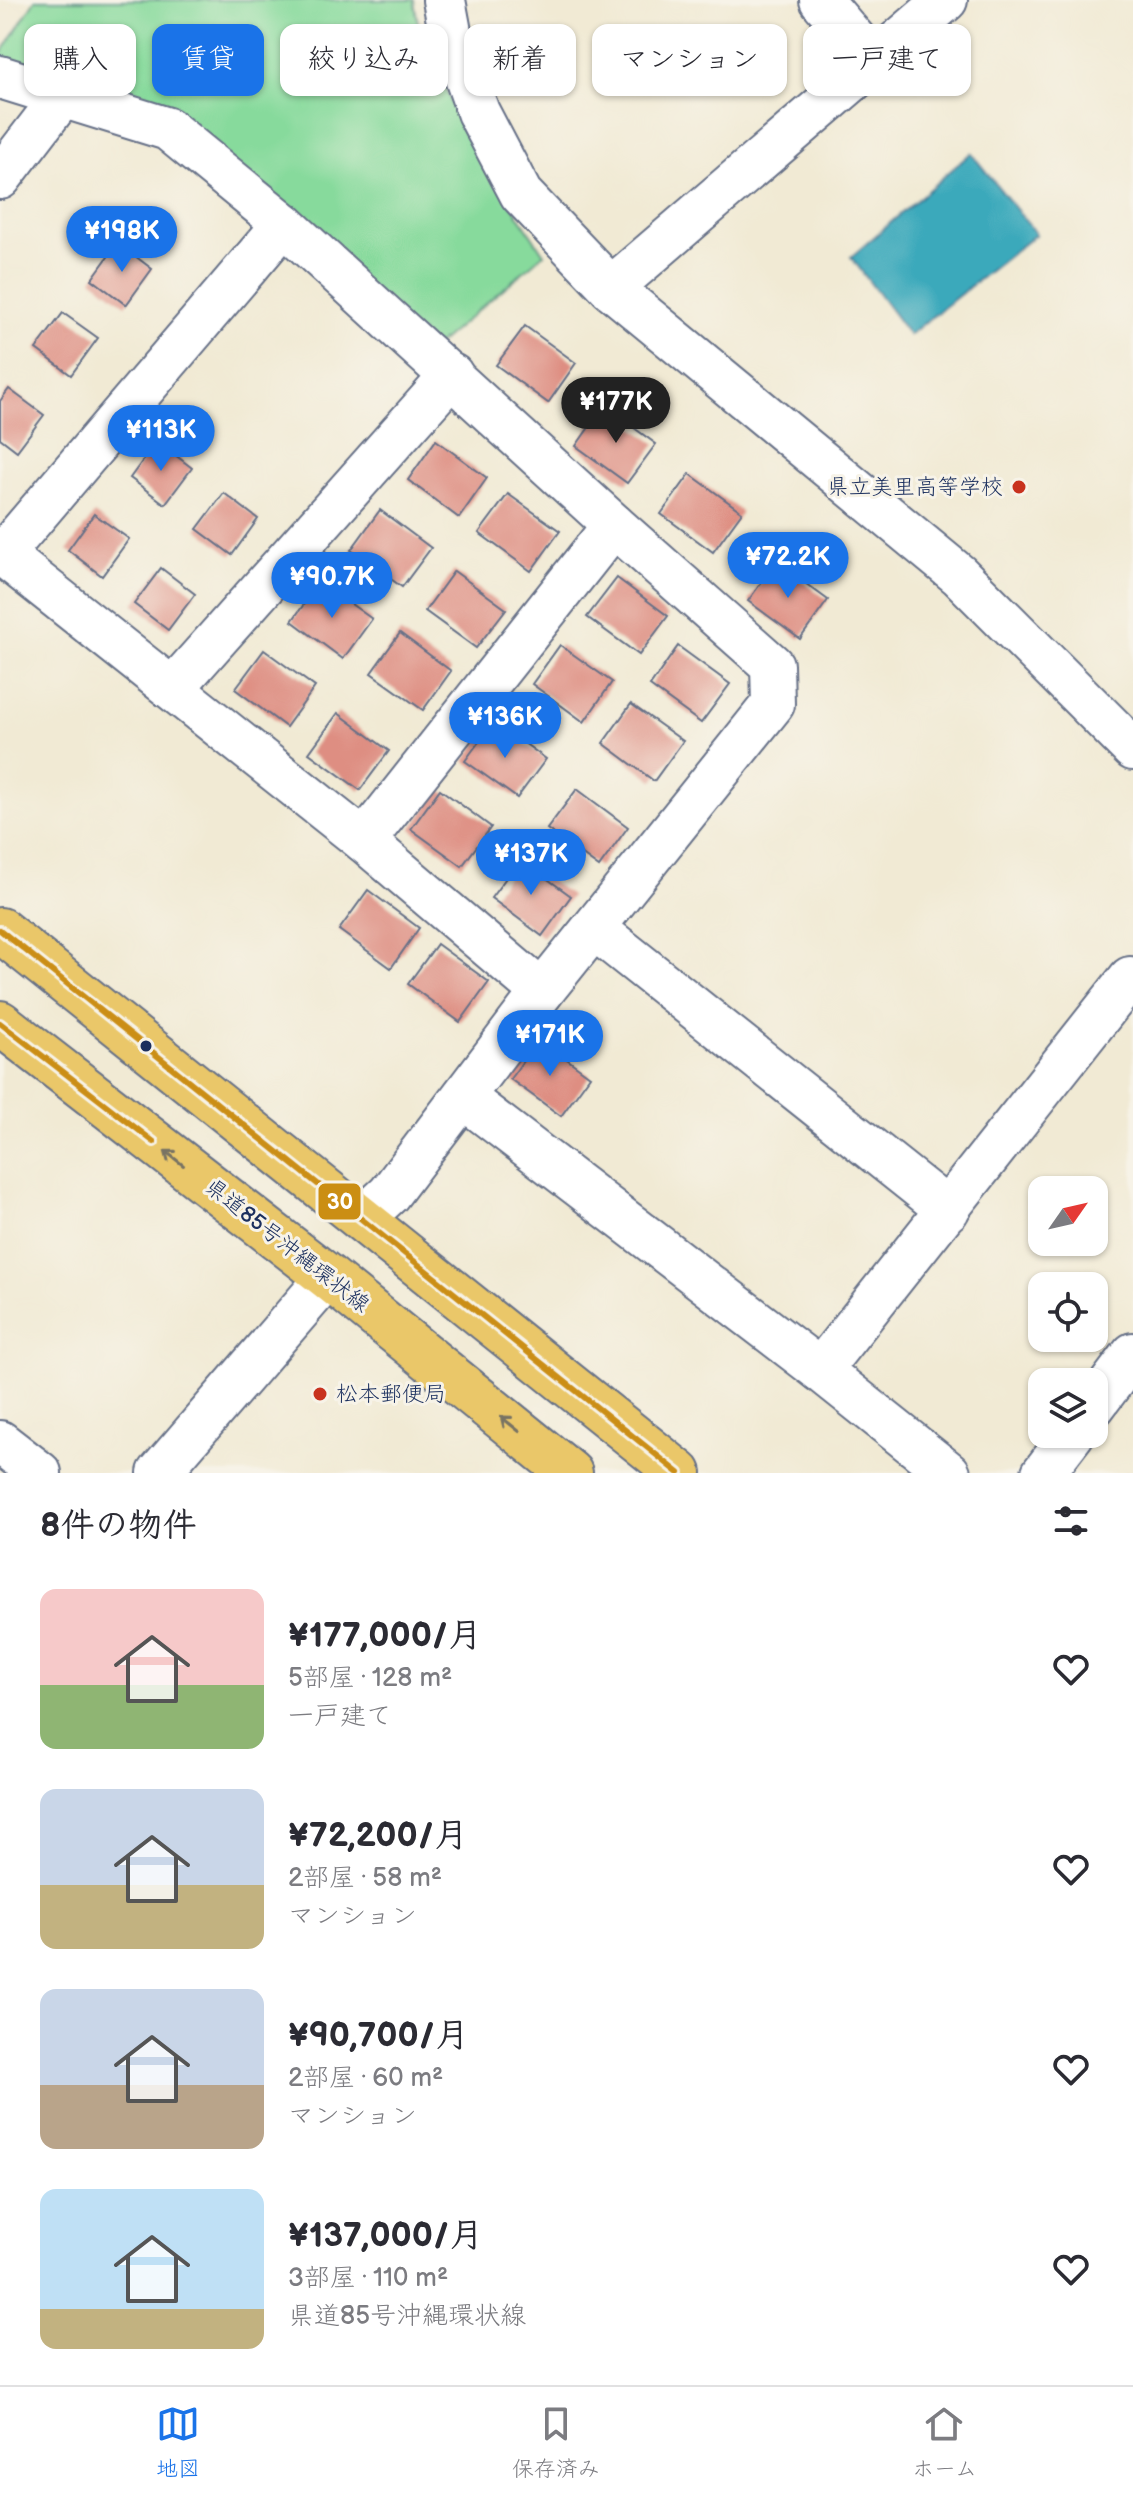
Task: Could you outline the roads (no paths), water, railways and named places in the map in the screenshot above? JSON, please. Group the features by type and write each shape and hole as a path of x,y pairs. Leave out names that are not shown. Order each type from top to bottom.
{"main road":[{"path":"0,930 679,1473"},
{"name":"県道85号沖縄環状線","path":"0,1023 328,1277 570,1473"}],"street":[{"path":"444,0 450,32 478,112 521,194 611,288 959,575 1133,749"},
{"path":"821,0 842,24"},
{"path":"918,24 946,0"},
{"path":"0,77 168,129 284,224 772,665 773,704 542,992 389,1194 362,1219"},
{"path":"611,288 834,96"},
{"path":"0,178 62,97"},
{"path":"284,224 1,556 364,841 542,992"},
{"path":"173,688 452,375"},
{"path":"364,841 614,525"},
{"path":"595,929 948,1210"},
{"path":"820,1370 1130,978 1133,981"},
{"path":"463,1097 820,1370 949,1473"},
{"path":"159,1473 328,1277"},
{"path":"1108,1387 1133,1354"},
{"path":"0,1442 40,1473"},
{"path":"1043,1473 1062,1448"}],"water":[{"path":"971,153 1036,234 909,335 851,257"}],"place":[{"name":"県立美里高等学校","path":"1019,487"},
{"name":"松本郵便局","path":"320,1394"}]}
